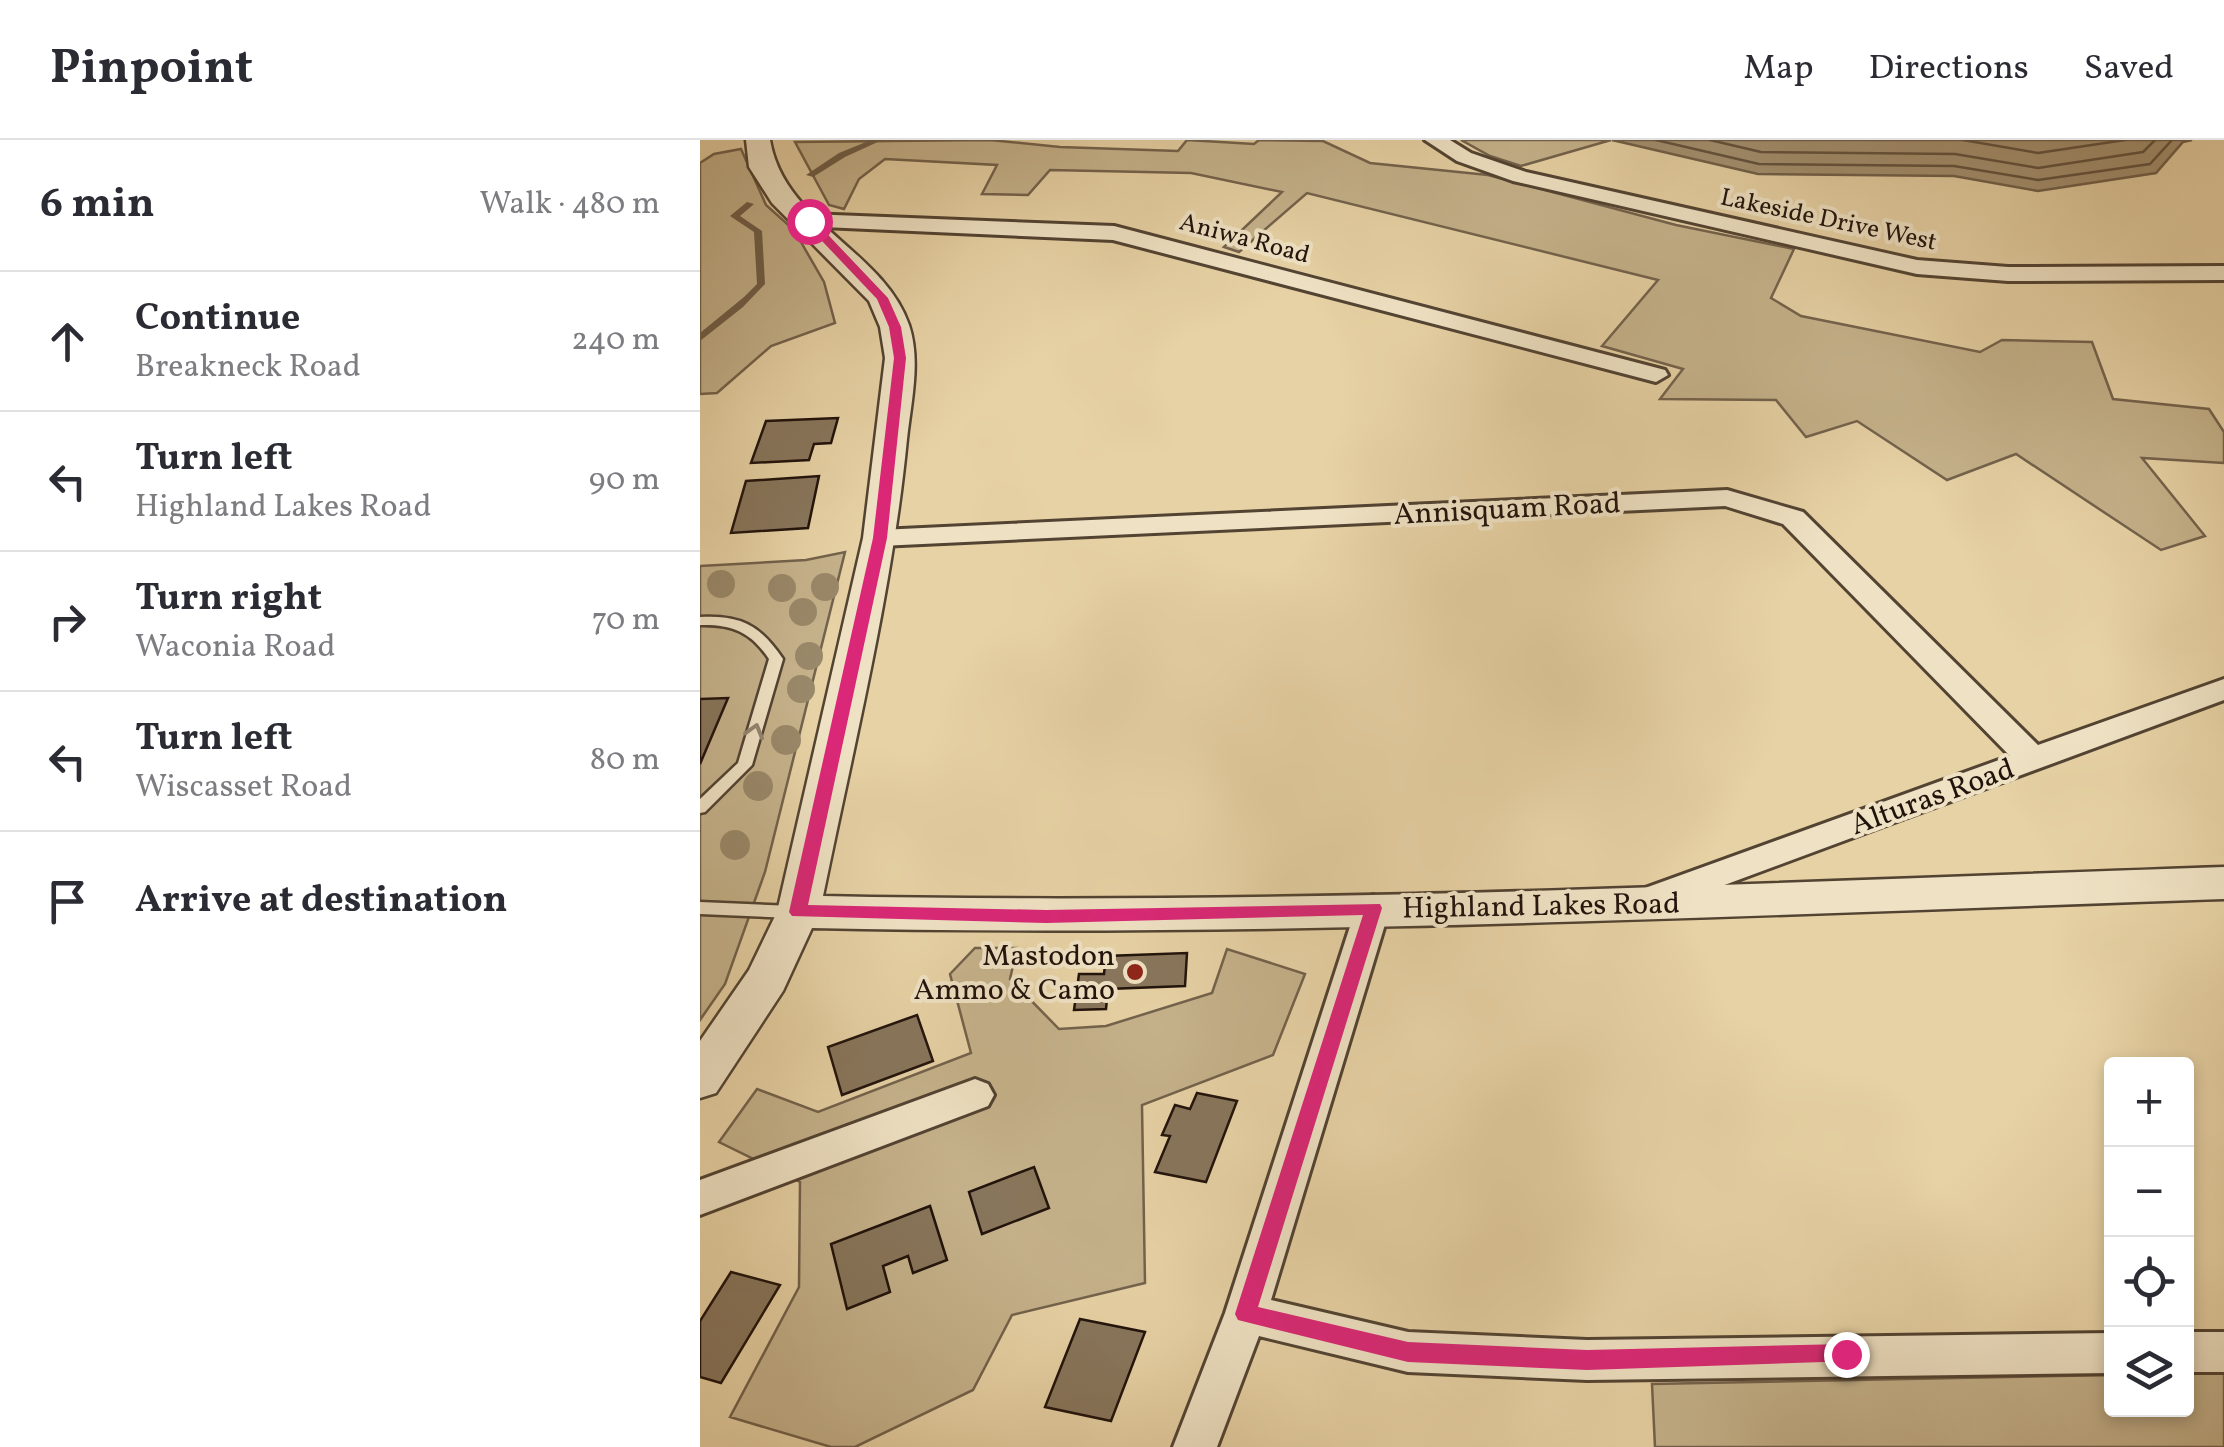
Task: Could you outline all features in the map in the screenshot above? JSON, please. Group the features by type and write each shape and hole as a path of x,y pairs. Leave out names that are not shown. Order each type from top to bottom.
{"street":[{"path":"700,1079 767,979 798,912 880,538 900,358 895,327 882,298 781,197 762,167 758,140"},
{"name":"Lakeside Drive West","path":"1435,140 1464,157 1520,176 1916,267 2008,274 2224,273"},
{"name":"Aniwa Road","path":"809,221 1114,232 1656,376"},
{"name":"Annisquam Road","path":"880,538 1727,498 1793,518 2032,759"},
{"name":"Alturas Road","path":"1640,904 2224,689"},
{"name":"Highland Lakes Road","path":"798,912 1046,917 1640,904 2224,882"},
{"path":"1194,1447 1246,1314 1374,908"},
{"path":"700,1198 974,1094"},
{"path":"1246,1314 1408,1352 1587,1360 2104,1352"},
{"path":"2194,1352 2224,1352"}],"lane":[{"path":"700,621 724,620 760,634 776,659 745,765 700,808"},
{"path":"700,908 798,912"}],"shaded area":[{"path":"990,140 1178,151 1187,140 1254,144 1259,140 1323,141 1370,163 1488,175 1676,225 1794,249 1771,298 1801,316 1980,352 2002,340 2092,342 2113,399 2209,409 2224,432 2224,463 2142,458 2205,536 2161,550 2016,454 1947,480 1857,421 1806,437 1776,400 1660,399 1683,369 1602,346 1658,280 1307,193 1239,252 1224,247 1282,192 1191,173 1050,170 1028,195 982,194 997,165 885,159 859,179 844,209 829,205 795,142"},
{"path":"1461,140 1611,140 1521,166 1490,156"},
{"path":"741,149 766,205 794,230 824,282 835,323 771,346 717,393 700,394 700,163 714,154"},
{"path":"845,552 765,872 725,984 700,1020 700,566 806,560"},
{"path":"975,948 1017,948 1010,979 1059,1029 1106,1026 1212,993 1227,949 1305,974 1273,1055 1142,1105 1145,1283 1012,1315 973,1390 855,1447 831,1447 730,1417 799,1287 800,1182 719,1142 757,1089 818,1112 971,1053 950,974"},
{"path":"2224,1373 2224,1447 1655,1447 1652,1384 2104,1375 2104,1417 2194,1417 2194,1374"}],"water":[{"path":"1612,140 2192,140 2183,142 2156,173 2038,191 1954,176 1758,174"}],"building":[{"path":"838,418 831,443 814,444 809,460 751,463 766,421"},
{"path":"819,476 808,528 731,533 746,481"},
{"path":"728,698 700,764 700,699"},
{"path":"1187,953 1185,986 1108,989 1106,1009 1074,1010 1079,974 1104,974 1106,956"},
{"path":"917,1015 933,1061 842,1095 828,1047"},
{"path":"1197,1093 1237,1101 1206,1182 1155,1172 1170,1136 1162,1135 1175,1105 1190,1109"},
{"path":"1034,1167 1049,1208 982,1234 969,1192"},
{"path":"930,1206 947,1260 913,1273 908,1256 883,1266 890,1292 847,1309 831,1244"},
{"path":"731,1272 780,1285 721,1383 700,1377 700,1321"},
{"path":"1080,1319 1145,1332 1111,1421 1045,1407"}],"waterway":[{"path":"810,175 842,155 878,140"},
{"path":"700,338 761,284 758,231 734,216 750,204"}],"place":[{"name":"Mastodon Ammo & Camo","path":"1135,972"}],"route":[{"path":"809,221 882,298 895,327 900,358 880,538 798,912 1046,917 1374,908 1246,1314 1408,1352 1587,1360 1846,1354"}]}
